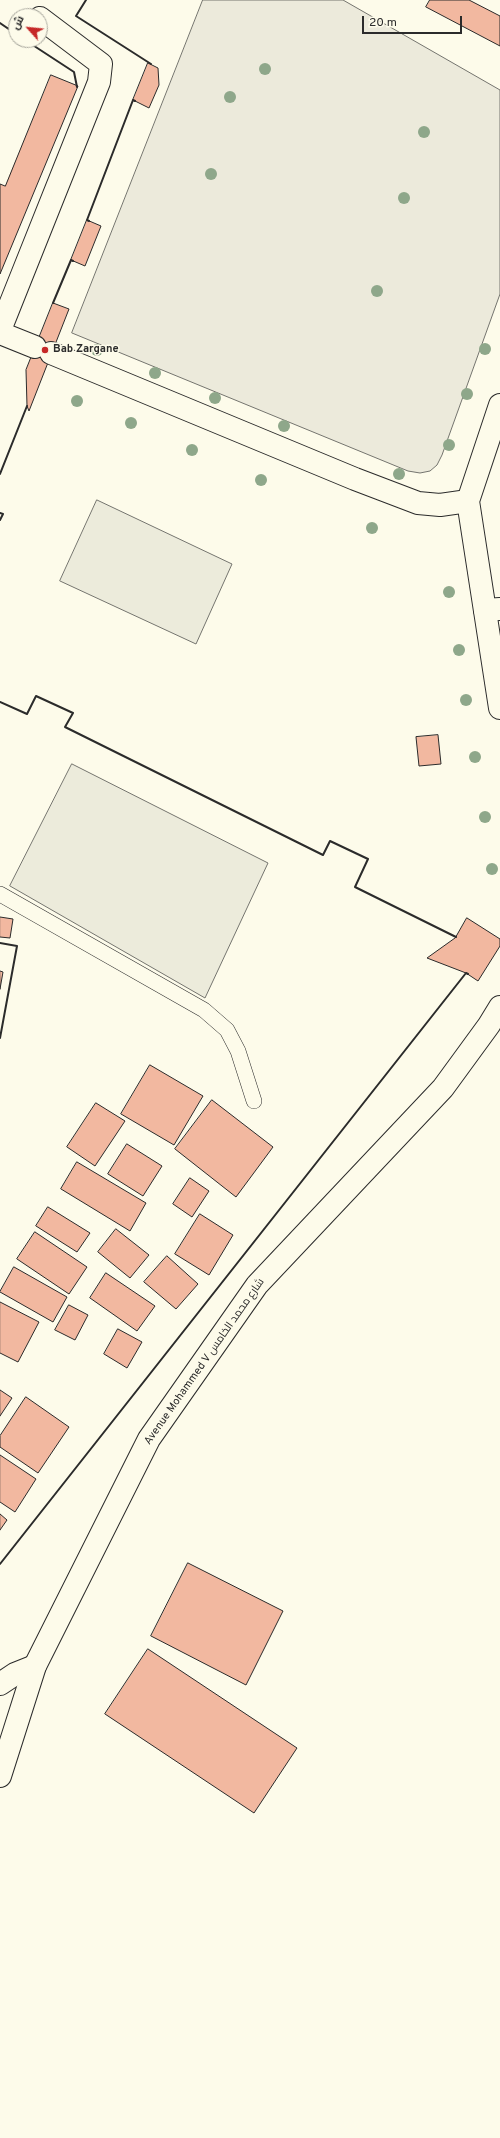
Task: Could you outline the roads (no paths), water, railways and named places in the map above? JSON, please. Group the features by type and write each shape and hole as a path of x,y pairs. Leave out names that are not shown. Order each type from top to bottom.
{"main road":[{"path":"48,24 101,64 99,82 0,332 340,473 418,503 440,505 468,501"},
{"path":"500,405 468,501 493,610 500,708"},
{"name":"Avenue Mohammed V شارع محمد الخامس","path":"0,1776 35,1666 149,1439 257,1285 443,1088 489,1025 500,1007"},
{"path":"0,1684 15,1674 35,1666"}],"lane":[{"path":"0,894 204,1010 227,1030 238,1051 254,1101"}],"place":[{"name":"Bab Zargane","path":"45,350"}]}
